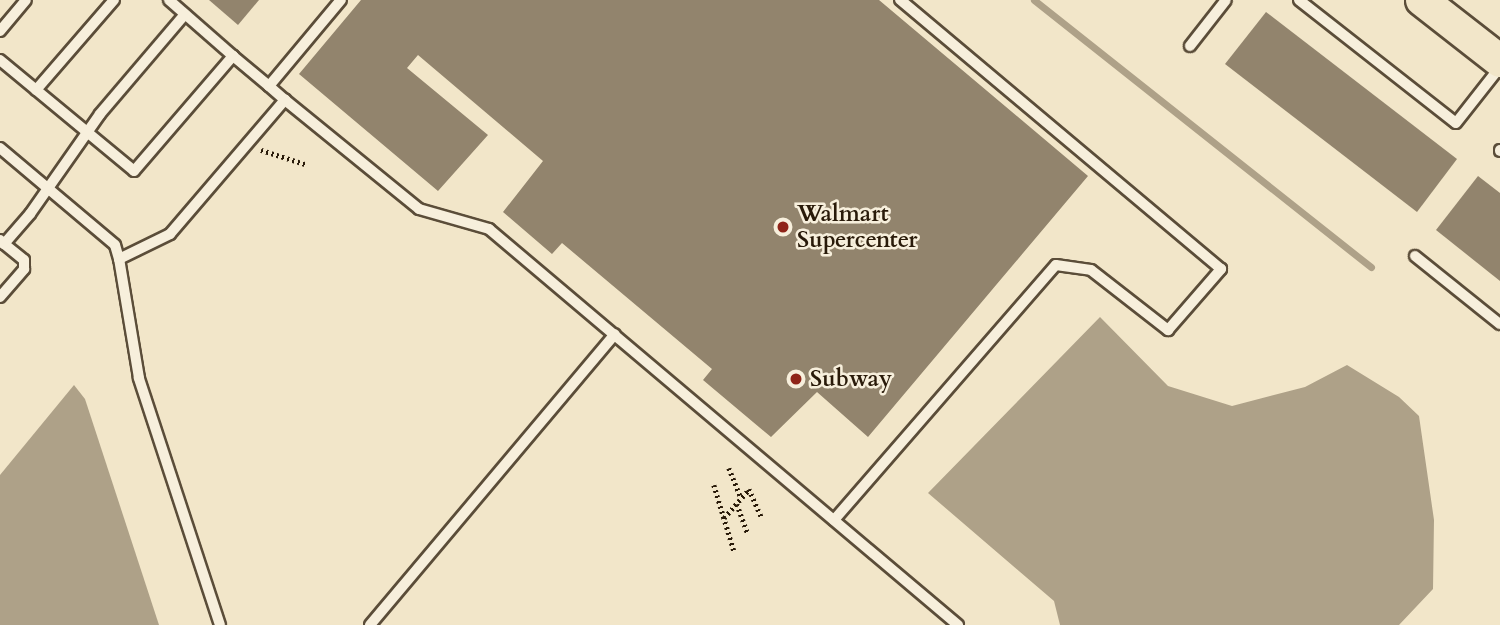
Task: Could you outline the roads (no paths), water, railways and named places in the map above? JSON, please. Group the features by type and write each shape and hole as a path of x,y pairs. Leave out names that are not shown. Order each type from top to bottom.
{"main road":[{"path":"1422,0 1500,61"}],"lane":[{"path":"0,31 26,0"},
{"path":"36,90 114,0"},
{"path":"169,0 404,200 430,215 489,229 958,625"},
{"path":"269,86 341,0"},
{"path":"834,520 1056,265 1091,270 1168,330 1221,269 900,0"},
{"path":"1189,46 1226,0"},
{"path":"1300,0 1456,123 1500,66"},
{"path":"0,298 24,269 24,260 2,242 48,189 88,134 185,14"},
{"path":"0,60 134,172 233,55"},
{"path":"119,259 170,233 285,100"},
{"path":"0,148 115,245 139,379 220,625"},
{"path":"1415,257 1500,324"},
{"path":"370,625 615,334"}],"waterway":[{"path":"1034,0 1371,267"}],"place":[{"name":"Walmart Supercenter","path":"783,227"},
{"name":"Subway","path":"796,379"}]}
